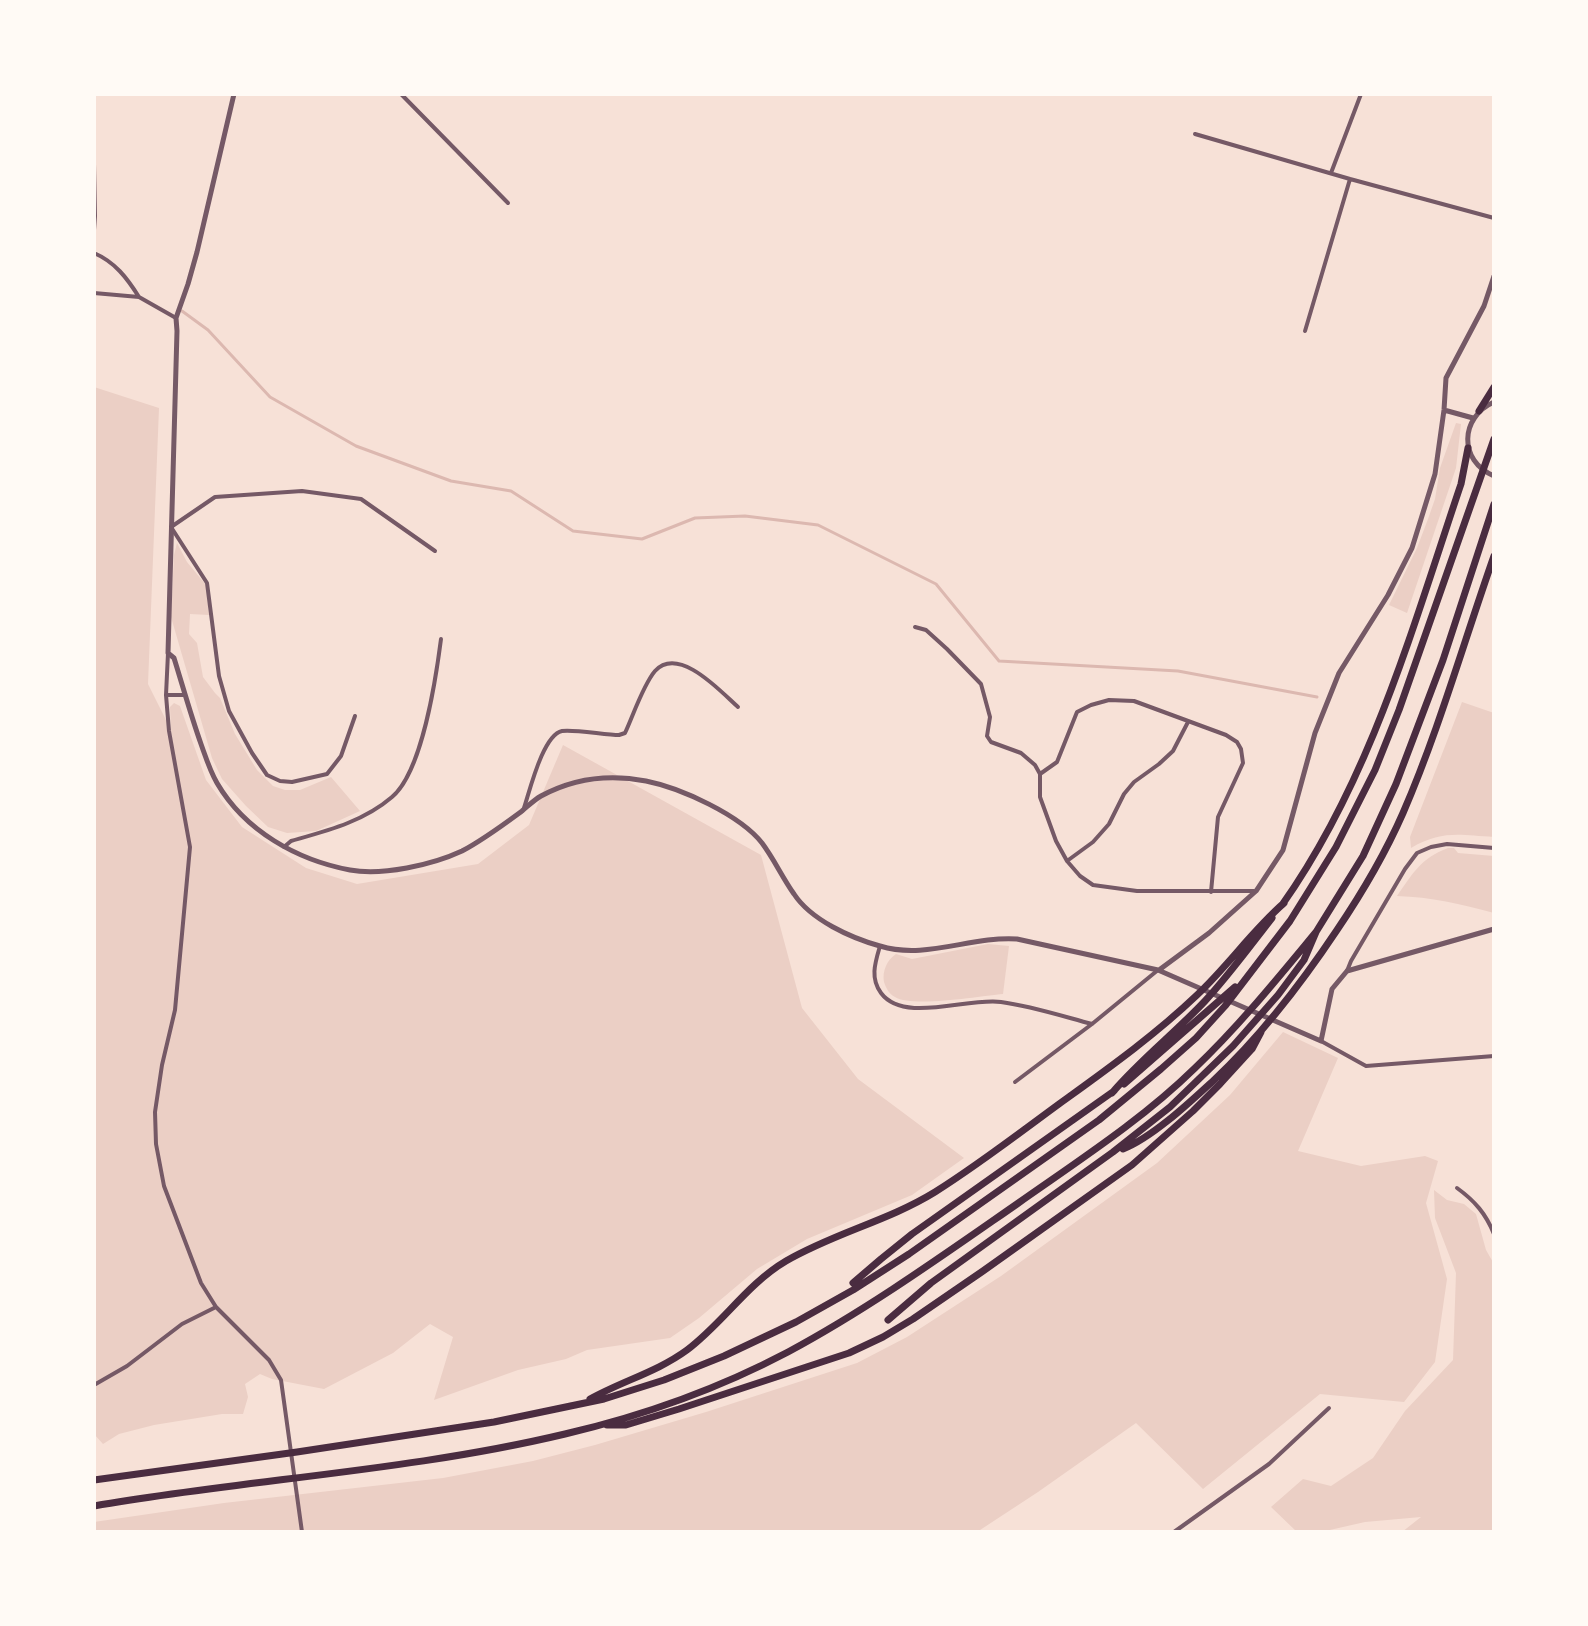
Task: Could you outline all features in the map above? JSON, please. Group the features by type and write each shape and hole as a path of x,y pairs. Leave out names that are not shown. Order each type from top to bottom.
{"highway":[{"path":"1479,411 1494,387"},
{"path":"94,1480 449,1429 604,1399 664,1380 796,1322 909,1254 1099,1120 1196,1038 1225,1006 1290,921 1329,859 1375,770 1399,710 1494,439"},
{"path":"1112,1093 1207,999 1239,961 1284,903 1340,810 1377,729 1461,484 1468,448"},
{"path":"94,1506 438,1459 601,1425 656,1408 747,1372 827,1330 921,1271 1093,1151 1193,1071 1268,991 1316,932 1363,856 1396,784 1443,660 1494,504"},
{"path":"1113,1152 1137,1143 1234,1061 1314,964 1352,908 1402,814 1494,556"},
{"path":"587,1401 667,1364 689,1348 752,1286 786,1261 915,1203 994,1152 1165,1023 1197,995 1266,918 1284,903"},
{"path":"888,1320 931,1283 1113,1152 1170,1107 1233,1046 1278,995 1304,960 1316,932"},
{"path":"853,1287 912,1234 1112,1093 1243,980"},
{"path":"601,1425 626,1425 849,1353 883,1337 996,1262 1132,1165 1220,1084 1252,1049 1261,1032"}],"street":[{"path":"234,94 197,252 176,318 166,695 169,731 190,847 175,1010 155,1112 156,1144 164,1186 201,1283 216,1307 269,1360 281,1380 302,1532"},
{"path":"401,94 508,203"},
{"path":"1331,173 1361,94"},
{"path":"1195,134 1494,218"},
{"path":"94,164 94,230"},
{"path":"1305,331 1350,179"},
{"path":"94,253 109,260 139,297"},
{"path":"1015,1082 1209,933 1256,891 1283,850 1315,733 1339,673 1388,595 1412,548 1435,474 1446,378 1484,306 1494,276"},
{"path":"94,293 139,297 176,318"},
{"path":"1494,402 1479,411 1468,432 1468,448 1478,466 1494,476"},
{"path":"1444,410 1473,418"},
{"path":"171,527 215,497 302,491 361,499 435,551"},
{"path":"171,527 207,583 219,676 229,711 267,775 292,782 327,774 341,756 355,716"},
{"path":"915,627 926,630 981,684 990,717 987,736 991,742 1021,753 1035,765 1040,774 1040,797 1056,841 1080,876 1093,885 1137,891 1256,891"},
{"path":"284,847 291,841 339,827 369,814 395,796 412,770 428,711 441,639"},
{"path":"168,653 174,658 211,773 219,787 249,823 302,856 351,870 391,870 424,864 463,850 539,797 559,787 584,779 614,777 648,781 695,798 735,819 761,841 795,897 819,918 839,930 880,946 919,952 979,940 1017,939 1158,970 1307,1033 1366,1066 1494,1056"},
{"path":"523,810 546,744 553,735 564,731 625,733 656,670 669,663 704,675 738,707"},
{"path":"166,695 185,695"},
{"path":"1040,774 1057,762 1077,712 1109,700 1134,701 1226,735 1237,742 1243,758 1240,772 1218,817 1211,892"},
{"path":"1067,861 1093,842 1109,824 1124,794 1134,782 1173,751 1188,722"},
{"path":"1321,1041 1332,989 1347,971 1397,882 1417,853 1447,844 1494,848"},
{"path":"1347,971 1494,929"},
{"path":"880,946 874,965 875,984 892,1003 908,1008 998,1001 1092,1024"},
{"path":"1457,1188 1487,1217 1494,1234"},
{"path":"94,1385 127,1366 182,1324 216,1307"},
{"path":"1174,1532 1269,1464 1329,1408"}],"shaded area":[{"path":"94,387 159,408 148,684 171,730 170,707 174,703 180,706 206,780 242,827 306,868 357,884 478,864 529,825 563,745 761,855 802,1008 858,1079 964,1158 912,1195 807,1239 757,1269 670,1338 587,1350 566,1359 518,1370 434,1400 453,1337 430,1324 393,1353 324,1389 260,1374 245,1384 248,1397 243,1414 222,1414 154,1425 119,1434 103,1444 94,1434"},
{"path":"1456,423 1461,424 1456,468 1407,613 1389,605 1428,519 1440,468"},
{"path":"177,543 187,562 206,585 209,615 190,614 189,634 197,643 203,677 220,698 235,734 257,770 273,786 285,790 300,790 331,777 360,811 316,831 287,833 268,827 222,779 212,758 171,617"},
{"path":"1462,702 1494,713 1494,837 1442,836 1411,848 1410,837"},
{"path":"1448,848 1454,848 1458,853 1494,856 1494,913 1446,902 1397,896 1424,862"},
{"path":"988,944 1009,946 1003,994 947,1000 904,1000 889,993 885,984 886,966 896,954 912,959"},
{"path":"1283,1032 1338,1058 1298,1151 1361,1166 1425,1156 1438,1161 1426,1203 1447,1279 1435,1362 1404,1402 1320,1394 1203,1489 1136,1423 977,1532 94,1532 94,1522 224,1503 443,1478 533,1461 706,1412 857,1363 907,1337 1001,1276 1157,1163 1230,1095"},
{"path":"1434,1190 1447,1200 1464,1204 1476,1214 1486,1250 1494,1264 1494,1532 1402,1532 1421,1517 1365,1522 1321,1532 1297,1532 1271,1507 1303,1479 1331,1486 1373,1458 1405,1411 1453,1360 1456,1273 1435,1218"}],"waterway":[{"path":"182,311 208,330 270,397 356,446 451,481 511,491 573,531 642,539 695,518 745,516 818,525 936,584 999,661 1178,671 1317,697"}]}
